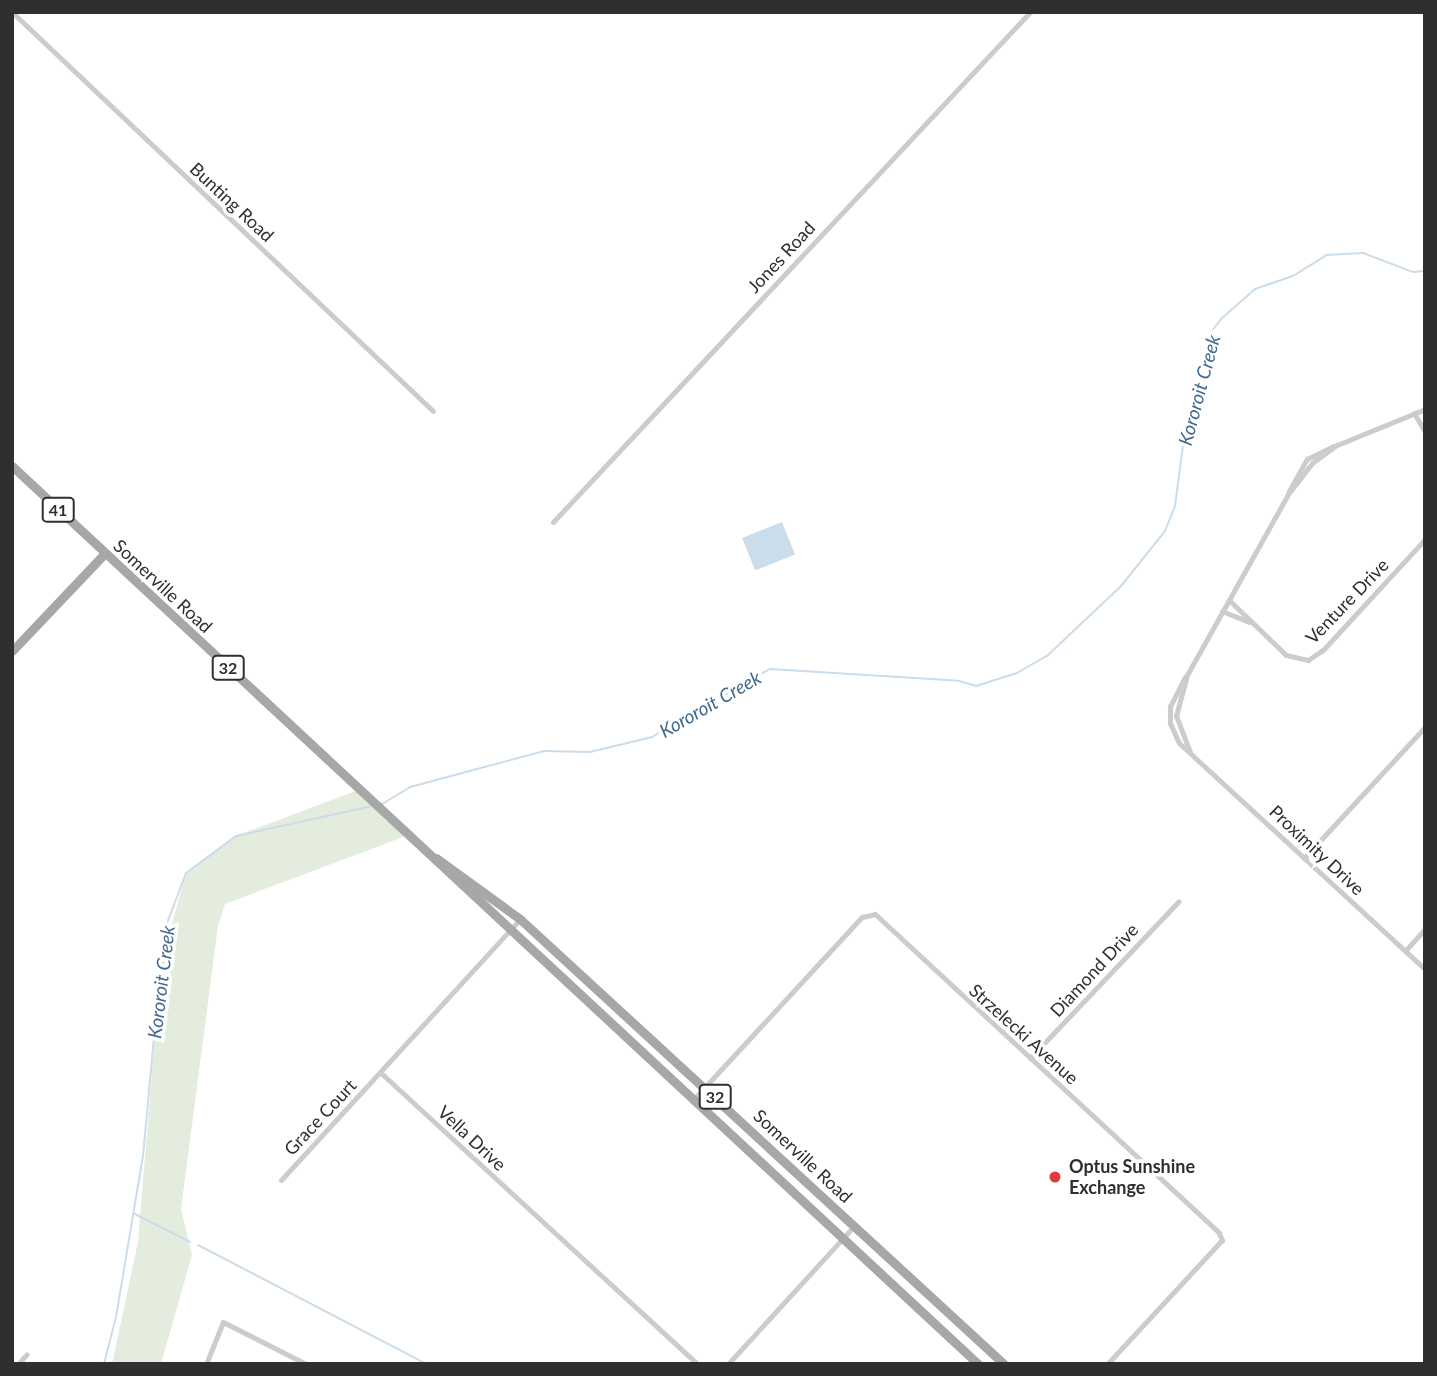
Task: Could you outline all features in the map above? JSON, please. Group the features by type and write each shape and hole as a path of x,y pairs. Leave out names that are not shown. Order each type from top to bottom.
{"main road":[{"name":"Somerville Road","path":"12,466 414,843 978,1364"},
{"path":"12,651 104,554"},
{"name":"Somerville Road","path":"414,843 520,919 1004,1364"}],"street":[{"name":"Bunting Road","path":"12,12 433,411"},
{"name":"Jones Road","path":"553,522 1030,12"},
{"name":"Proximity Drive","path":"1425,410 1337,445 1312,463 1288,494 1187,675 1176,716 1190,752 1425,969"},
{"path":"1414,413 1425,432"},
{"name":"Venture Drive","path":"1229,600 1293,659 1315,657 1425,540"},
{"name":"Venture Drive","path":"1222,611 1252,623"},
{"path":"1304,858 1425,727"},
{"name":"Diamond Drive","path":"1030,1058 1179,901"},
{"name":"Strzelecki Avenue","path":"692,1101 868,913 875,914 1222,1240 1107,1364"},
{"path":"381,1073 520,919"},
{"path":"1405,951 1425,929"},
{"name":"Grace Court","path":"281,1180 381,1073"},
{"name":"Vella Drive","path":"381,1073 698,1364"},
{"path":"729,1364 854,1226"},
{"path":"206,1364 223,1322 306,1364"},
{"path":"18,1364 27,1354"}],"shaded area":[{"path":"358,790 406,836 225,904 218,926 181,1209 192,1255 161,1364 112,1364 138,1242 161,964 186,873 236,836"}],"water":[{"path":"782,522 795,554 755,571 742,538"}],"waterway":[{"name":"Kororoit Creek","path":"382,804 410,787 544,751 590,752 652,737 770,669 959,681 976,686 1017,673 1047,656 1121,586 1165,531 1175,506 1186,423 1211,332 1221,319 1255,289 1293,276 1326,255 1363,253 1413,272 1425,271"},
{"name":"Kororoit Creek","path":"104,1364 116,1317 143,1156 164,931 186,873 236,836 373,806"},
{"path":"135,1214 190,1242"},
{"path":"198,1245 427,1364"}],"place":[{"name":"Optus Sunshine Exchange","path":"1055,1177"}]}
